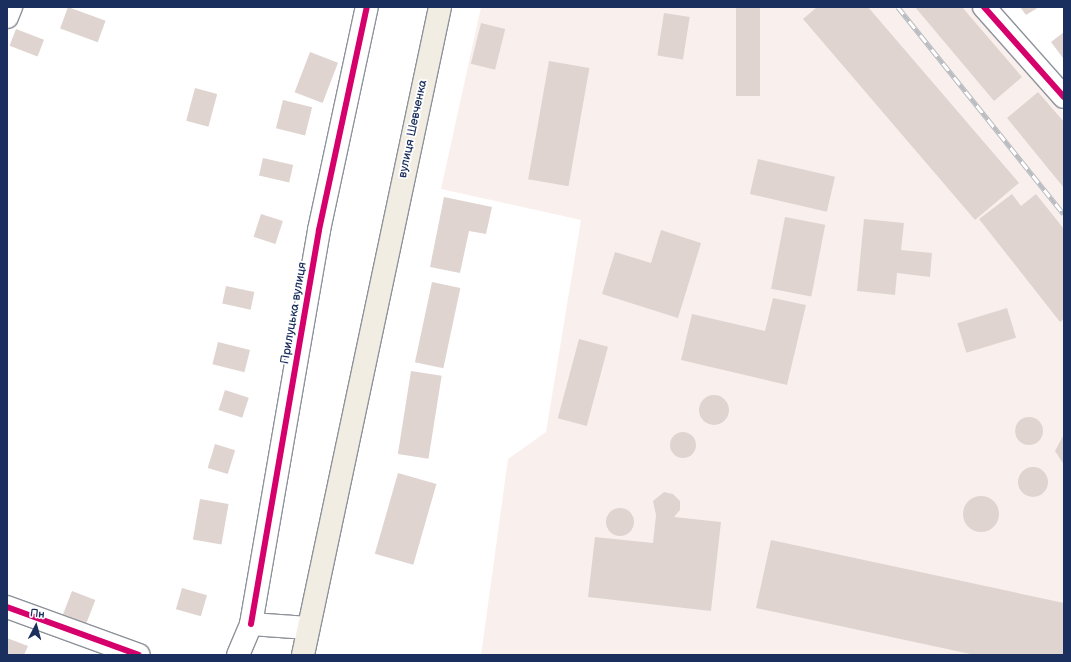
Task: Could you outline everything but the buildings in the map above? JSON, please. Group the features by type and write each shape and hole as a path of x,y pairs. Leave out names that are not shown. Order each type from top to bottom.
{"main road":[{"name":"вулиця Шевченка","path":"308,628 440,7"},
{"path":"303,655 308,628"}],"street":[{"path":"7,17 11,7"},
{"name":"Прилуцька вулиця","path":"238,655 251,624 319,230 367,7"},
{"path":"984,7 1064,97"},
{"path":"7,607 139,655"},
{"path":"251,624 308,628"}],"shaded area":[{"path":"481,7 971,7 1064,113 1064,655 481,655 508,459 546,432 581,220 441,189"}],"railway":[{"path":"898,7 1064,214"}],"cycle path":[{"path":"251,624 319,230 367,7"},
{"path":"984,7 1064,97"},
{"path":"7,607 139,655"}]}
